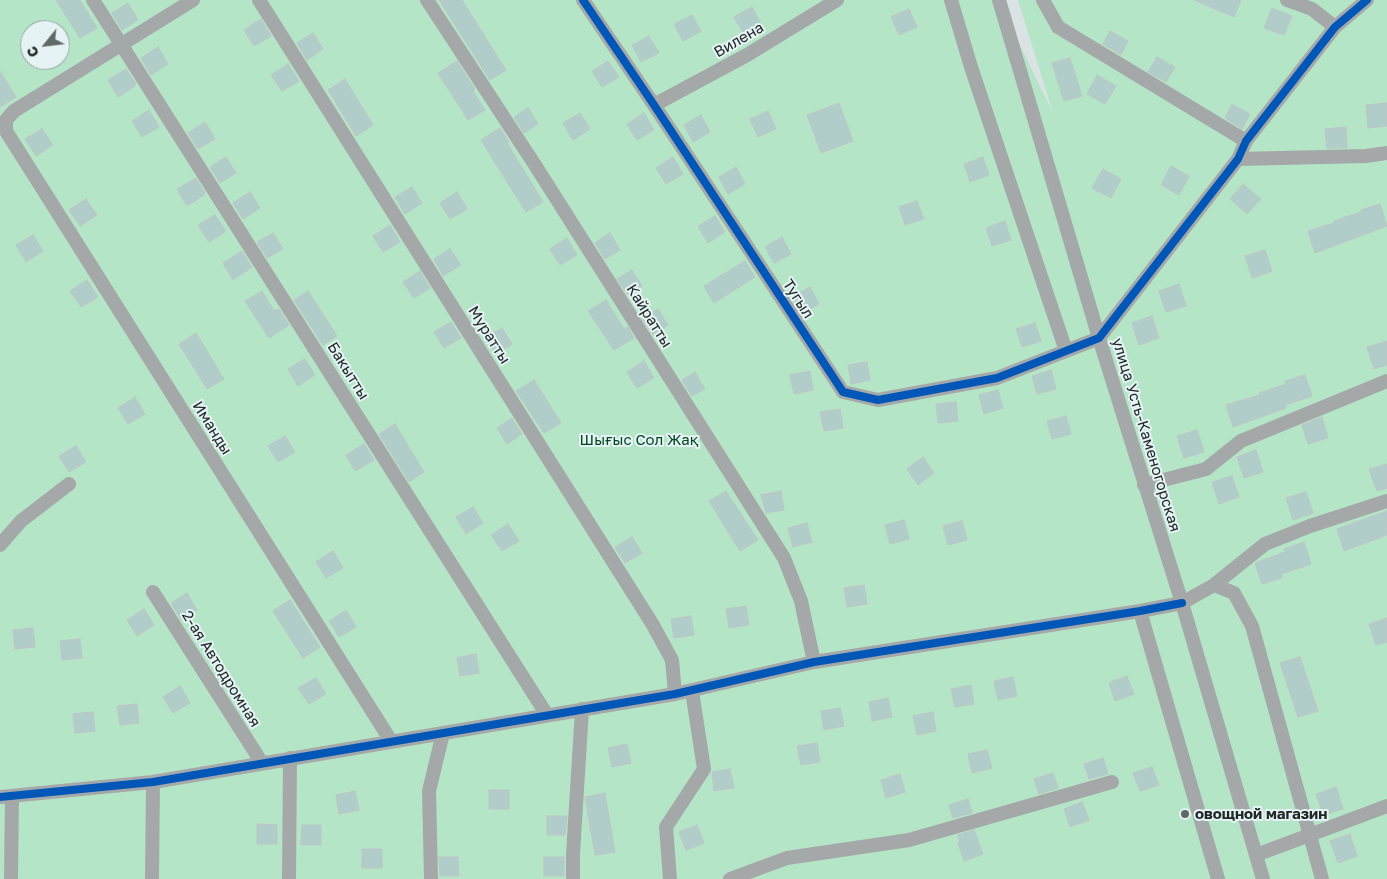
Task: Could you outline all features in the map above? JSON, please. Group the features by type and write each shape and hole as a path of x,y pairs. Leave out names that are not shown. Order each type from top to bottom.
{"street":[{"path":"93,0 121,44 193,0"},
{"name":"Муратты","path":"259,0 653,624 672,660 675,694"},
{"name":"Кайратты","path":"427,0 535,165 784,558 801,601 814,662"},
{"name":"Тугыл","path":"583,0 843,392 878,400 997,378 1099,338"},
{"name":"Вилена","path":"654,105 747,55 837,0"},
{"path":"951,0 971,68 1066,351"},
{"name":"улица Усть-Каменогорская","path":"999,0 1099,338 1182,603 1263,879"},
{"path":"1043,0 1058,27 1246,141"},
{"path":"1287,0 1312,9 1335,28"},
{"path":"1099,338 1238,159 1246,141 1335,28 1367,0"},
{"name":"Иманды","path":"121,44 14,111 6,120 6,131 391,742"},
{"name":"Бакытты","path":"121,44 547,715"},
{"path":"1238,159 1387,154"},
{"path":"1144,485 1206,469 1242,440 1387,381"},
{"path":"0,545 21,521 70,484"},
{"path":"11,879 6,796 153,782 692,691 814,662 1182,603 1214,585 1265,544 1310,526 1387,501"},
{"path":"1214,585 1234,593 1252,626 1322,879"},
{"name":"2-ая Автодромная","path":"153,592 262,763"},
{"path":"1140,611 1218,879"},
{"path":"670,879 666,826 704,770 692,691"},
{"path":"573,879 582,709"},
{"path":"431,879 429,791 444,733"},
{"path":"289,879 290,758"},
{"path":"152,879 153,782"},
{"path":"730,879 787,858 909,840 1112,782"},
{"path":"1256,855 1387,806"}],"green space":[{"name":"Шығыс Сол Жақ","path":"0,0 998,0 1053,113 1018,0 1387,0 1387,879 0,879"}],"building":[{"path":"56,0 80,0 97,28 80,38"},
{"path":"439,0 462,0 506,70 490,80"},
{"path":"1194,0 1241,0 1234,17"},
{"path":"128,3 138,20 122,30 112,13"},
{"path":"752,7 761,24 744,34 734,17"},
{"path":"1272,8 1292,16 1284,35 1264,28"},
{"path":"909,9 917,27 899,35 891,17"},
{"path":"692,15 701,31 683,41 674,24"},
{"path":"261,19 271,36 254,46 244,30"},
{"path":"1110,31 1128,41 1121,55 1103,44"},
{"path":"313,33 323,49 307,60 297,43"},
{"path":"649,36 659,53 641,62 632,45"},
{"path":"158,47 168,64 151,75 141,58"},
{"path":"1157,57 1175,67 1166,82 1148,72"},
{"path":"1070,58 1082,96 1064,101 1052,63"},
{"path":"457,61 475,89 473,91 485,110 468,120 438,73"},
{"path":"608,61 619,77 602,87 592,71"},
{"path":"288,64 299,81 282,91 271,75"},
{"path":"126,69 136,84 118,97 108,80"},
{"path":"0,71 16,97 0,107"},
{"path":"1097,75 1116,86 1105,104 1087,94"},
{"path":"345,79 373,125 356,136 328,90"},
{"path":"839,103 853,141 821,153 807,115"},
{"path":"1387,103 1387,126 1368,128 1366,105"},
{"path":"1232,104 1250,114 1242,129 1225,118"},
{"path":"528,108 538,124 524,133 514,117"},
{"path":"149,110 159,127 142,137 132,121"},
{"path":"768,111 776,129 758,137 750,119"},
{"path":"580,113 590,129 573,140 563,123"},
{"path":"644,113 654,130 637,140 627,124"},
{"path":"701,115 710,132 693,142 684,125"},
{"path":"205,122 215,139 198,149 188,133"},
{"path":"1346,127 1347,148 1327,148 1325,129"},
{"path":"500,128 543,202 526,212 481,140"},
{"path":"42,129 53,145 36,156 25,139"},
{"path":"226,157 236,173 220,183 210,167"},
{"path":"673,157 683,174 666,184 656,168"},
{"path":"983,157 989,175 970,182 964,164"},
{"path":"1171,166 1189,176 1179,195 1161,185"},
{"path":"736,167 745,184 728,194 719,177"},
{"path":"1103,169 1121,179 1111,198 1092,188"},
{"path":"196,178 205,193 187,206 177,189"},
{"path":"1243,184 1261,199 1247,214 1230,199"},
{"path":"412,187 422,203 405,214 395,197"},
{"path":"250,192 260,208 243,219 233,203"},
{"path":"457,192 467,209 450,219 440,203"},
{"path":"86,199 97,215 80,226 69,210"},
{"path":"917,201 924,219 905,225 899,207"},
{"path":"1380,204 1387,226 1315,253 1308,231 1334,223 1334,221"},
{"path":"215,215 226,231 209,242 198,225"},
{"path":"715,216 725,232 708,243 698,226"},
{"path":"1005,221 1011,240 992,246 986,228"},
{"path":"390,225 400,242 383,252 373,236"},
{"path":"273,233 283,249 267,258 257,242"},
{"path":"610,233 620,250 605,259 595,243"},
{"path":"33,235 43,251 26,262 16,245"},
{"path":"782,237 791,254 774,263 765,247"},
{"path":"567,238 577,255 560,265 550,249"},
{"path":"450,249 461,265 443,276 434,259"},
{"path":"1265,250 1272,271 1252,278 1245,256"},
{"path":"242,251 252,267 233,280 223,263"},
{"path":"745,261 755,277 714,303 704,286"},
{"path":"632,270 642,286 628,295 617,279"},
{"path":"420,271 430,288 414,298 403,282"},
{"path":"87,280 98,297 81,307 70,291"},
{"path":"1179,284 1186,306 1166,312 1159,291"},
{"path":"810,287 819,304 802,313 792,297"},
{"path":"262,291 274,311 279,309 289,325 269,338 245,301"},
{"path":"308,291 337,336 323,345 294,300"},
{"path":"606,300 624,329 628,327 634,338 614,350 588,311"},
{"path":"658,309 668,325 653,335 642,318"},
{"path":"1152,316 1159,338 1139,345 1132,323"},
{"path":"451,322 461,338 444,348 434,332"},
{"path":"1035,323 1041,341 1022,347 1016,329"},
{"path":"502,328 512,344 495,355 485,338"},
{"path":"196,333 224,379 207,389 179,344"},
{"path":"1387,341 1387,365 1374,369 1367,347"},
{"path":"305,359 315,375 298,386 288,369"},
{"path":"644,361 654,378 637,388 627,372"},
{"path":"867,362 870,380 851,384 848,365"},
{"path":"1051,370 1056,389 1037,394 1032,376"},
{"path":"810,371 813,390 794,394 790,375"},
{"path":"695,372 705,389 692,396 682,380"},
{"path":"1305,375 1312,396 1285,405 1286,408 1233,427 1226,405 1260,395 1259,393 1286,384 1285,381"},
{"path":"534,380 561,423 544,433 516,391"},
{"path":"998,390 1003,408 984,414 979,395"},
{"path":"135,397 145,414 128,424 118,408"},
{"path":"956,402 958,421 938,423 936,404"},
{"path":"840,409 843,428 824,431 820,412"},
{"path":"1066,416 1071,434 1052,439 1047,421"},
{"path":"1322,417 1328,438 1308,444 1302,425"},
{"path":"512,418 522,434 507,444 497,428"},
{"path":"395,424 424,472 409,482 379,434"},
{"path":"1197,430 1204,452 1184,458 1177,436"},
{"path":"285,436 295,452 278,462 268,446"},
{"path":"364,444 374,460 355,471 346,455"},
{"path":"76,446 86,462 69,472 59,456"},
{"path":"1256,450 1263,472 1244,478 1237,457"},
{"path":"923,457 934,473 918,485 907,469"},
{"path":"1387,464 1387,488 1377,491 1369,469"},
{"path":"1232,476 1239,497 1219,504 1212,482"},
{"path":"726,491 758,540 740,551 709,501"},
{"path":"781,491 784,510 766,513 761,495"},
{"path":"1306,492 1313,513 1293,520 1286,498"},
{"path":"473,507 483,523 466,534 456,517"},
{"path":"1387,511 1387,535 1344,551 1337,529"},
{"path":"904,520 909,539 890,544 885,525"},
{"path":"962,521 967,540 948,545 943,526"},
{"path":"807,523 812,542 793,547 788,528"},
{"path":"508,524 519,541 502,551 491,535"},
{"path":"632,537 642,553 625,563 615,547"},
{"path":"1304,542 1311,564 1281,574 1282,578 1262,584 1255,563 1285,552 1284,549"},
{"path":"333,551 343,568 326,578 316,562"},
{"path":"864,585 867,604 847,607 844,588"},
{"path":"187,593 197,610 181,620 171,603"},
{"path":"290,600 320,647 303,658 273,611"},
{"path":"746,606 749,625 729,628 726,609"},
{"path":"144,609 154,625 137,636 127,620"},
{"path":"346,610 356,627 339,637 329,621"},
{"path":"691,616 694,635 674,638 671,619"},
{"path":"1387,618 1387,642 1376,645 1369,624"},
{"path":"33,628 35,647 15,649 13,630"},
{"path":"80,639 82,658 62,660 60,641"},
{"path":"476,654 479,673 460,676 457,658"},
{"path":"1300,657 1318,711 1298,717 1280,663"},
{"path":"1127,676 1134,694 1115,701 1109,683"},
{"path":"1013,677 1017,696 998,700 994,681"},
{"path":"316,678 326,694 309,704 298,688"},
{"path":"971,685 974,704 955,707 951,689"},
{"path":"180,686 190,703 173,713 163,697"},
{"path":"888,698 892,717 872,721 869,702"},
{"path":"137,704 139,723 120,725 117,706"},
{"path":"840,708 844,726 824,730 821,711"},
{"path":"93,712 95,731 75,733 73,714"},
{"path":"933,712 936,731 917,735 913,716"},
{"path":"817,743 820,762 801,765 797,746"},
{"path":"627,744 631,763 612,767 608,748"},
{"path":"987,750 992,768 972,773 968,754"},
{"path":"1103,758 1108,774 1089,779 1084,764"},
{"path":"1152,767 1159,785 1140,791 1133,773"},
{"path":"730,769 734,788 714,791 712,772"},
{"path":"1053,773 1058,788 1039,794 1034,779"},
{"path":"900,774 905,792 886,798 881,780"},
{"path":"1336,787 1343,809 1323,815 1316,794"},
{"path":"489,790 509,790 509,809 489,809"},
{"path":"355,791 359,810 339,814 336,795"},
{"path":"605,793 615,852 595,855 585,797"},
{"path":"968,799 972,813 953,818 949,805"},
{"path":"1082,802 1089,820 1070,827 1064,809"},
{"path":"547,816 567,816 565,835 547,835"},
{"path":"257,824 277,825 277,844 257,844"},
{"path":"302,825 321,825 321,845 301,845"},
{"path":"697,825 704,843 686,850 679,832"},
{"path":"974,830 983,854 964,861 958,843 960,842 958,835"},
{"path":"1350,834 1357,856 1338,863 1330,841"},
{"path":"362,849 382,849 382,868 362,868"},
{"path":"439,857 458,857 459,876 440,876"},
{"path":"544,857 564,857 564,876 544,876"}],"cycle path":[{"path":"583,0 843,392 878,400 997,378 1099,338 1238,159 1246,141 1335,27 1367,0"},
{"path":"0,797 153,782 675,694 814,662 1182,603"}],"place":[{"name":"овощной магазин","path":"1185,814"}]}
